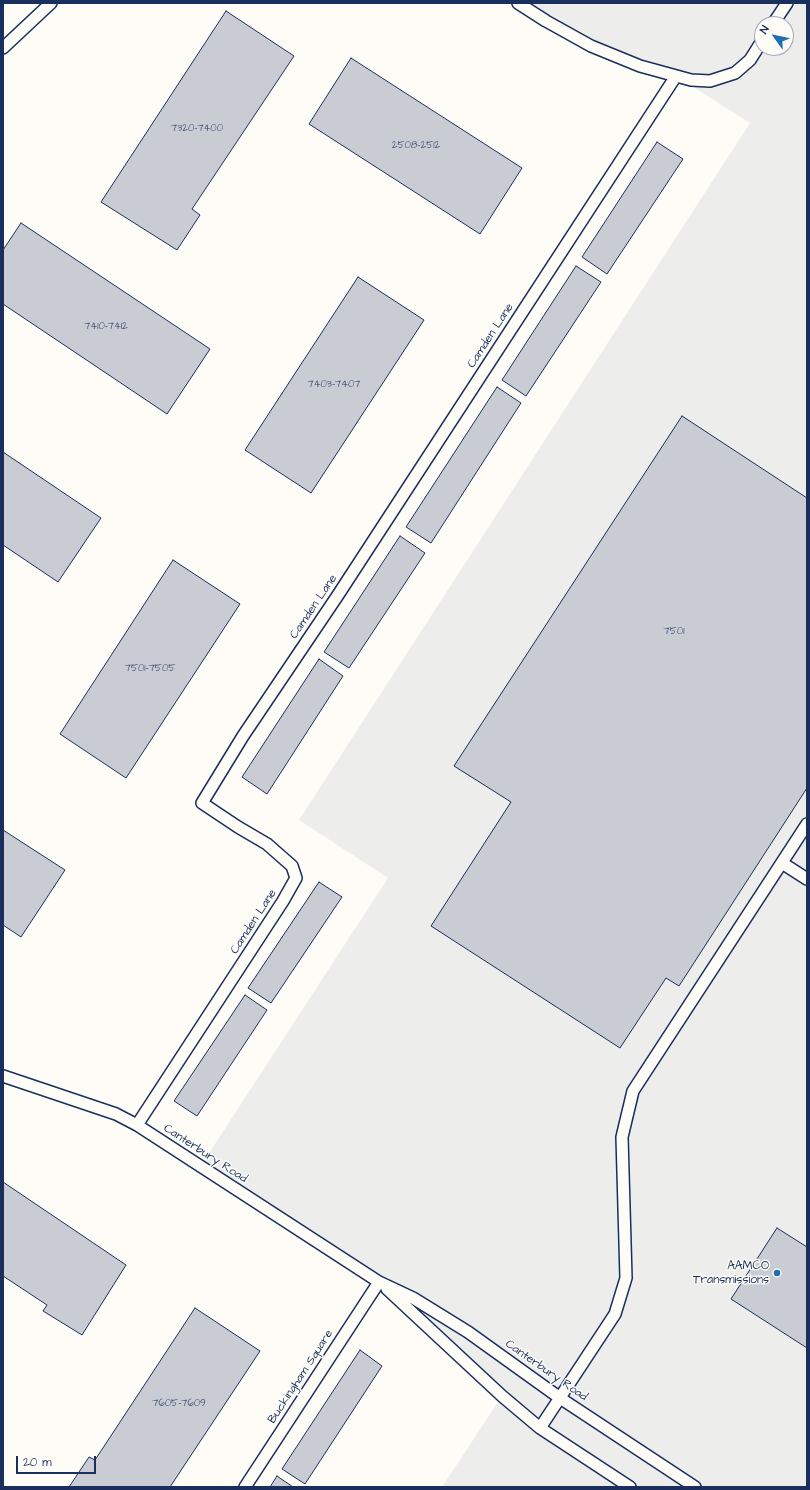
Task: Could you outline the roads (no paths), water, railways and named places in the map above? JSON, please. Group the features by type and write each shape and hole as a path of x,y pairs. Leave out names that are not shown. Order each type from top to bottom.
{"lane":[{"path":"3,48 52,3"},
{"path":"518,3 546,22 591,46 640,66 691,80 710,81 735,73 750,60 754,54"},
{"path":"778,16 787,3"},
{"name":"Camden Lane","path":"137,1125 283,901 296,878 292,866 267,844 202,803 243,736 338,595 676,76"},
{"path":"540,1428 616,1314 626,1278 622,1137 633,1091 807,824"},
{"path":"782,863 807,879"},
{"name":"Canterbury Road","path":"3,1076 116,1114 137,1125 380,1282 413,1298 468,1332 560,1398 694,1487"},
{"name":"Canterbury Road","path":"380,1282 502,1396 540,1428 630,1487"},
{"name":"Buckingham Square","path":"245,1487 380,1282"}],"place":[{"name":"AAMCO Transmissions","path":"777,1273"}]}
